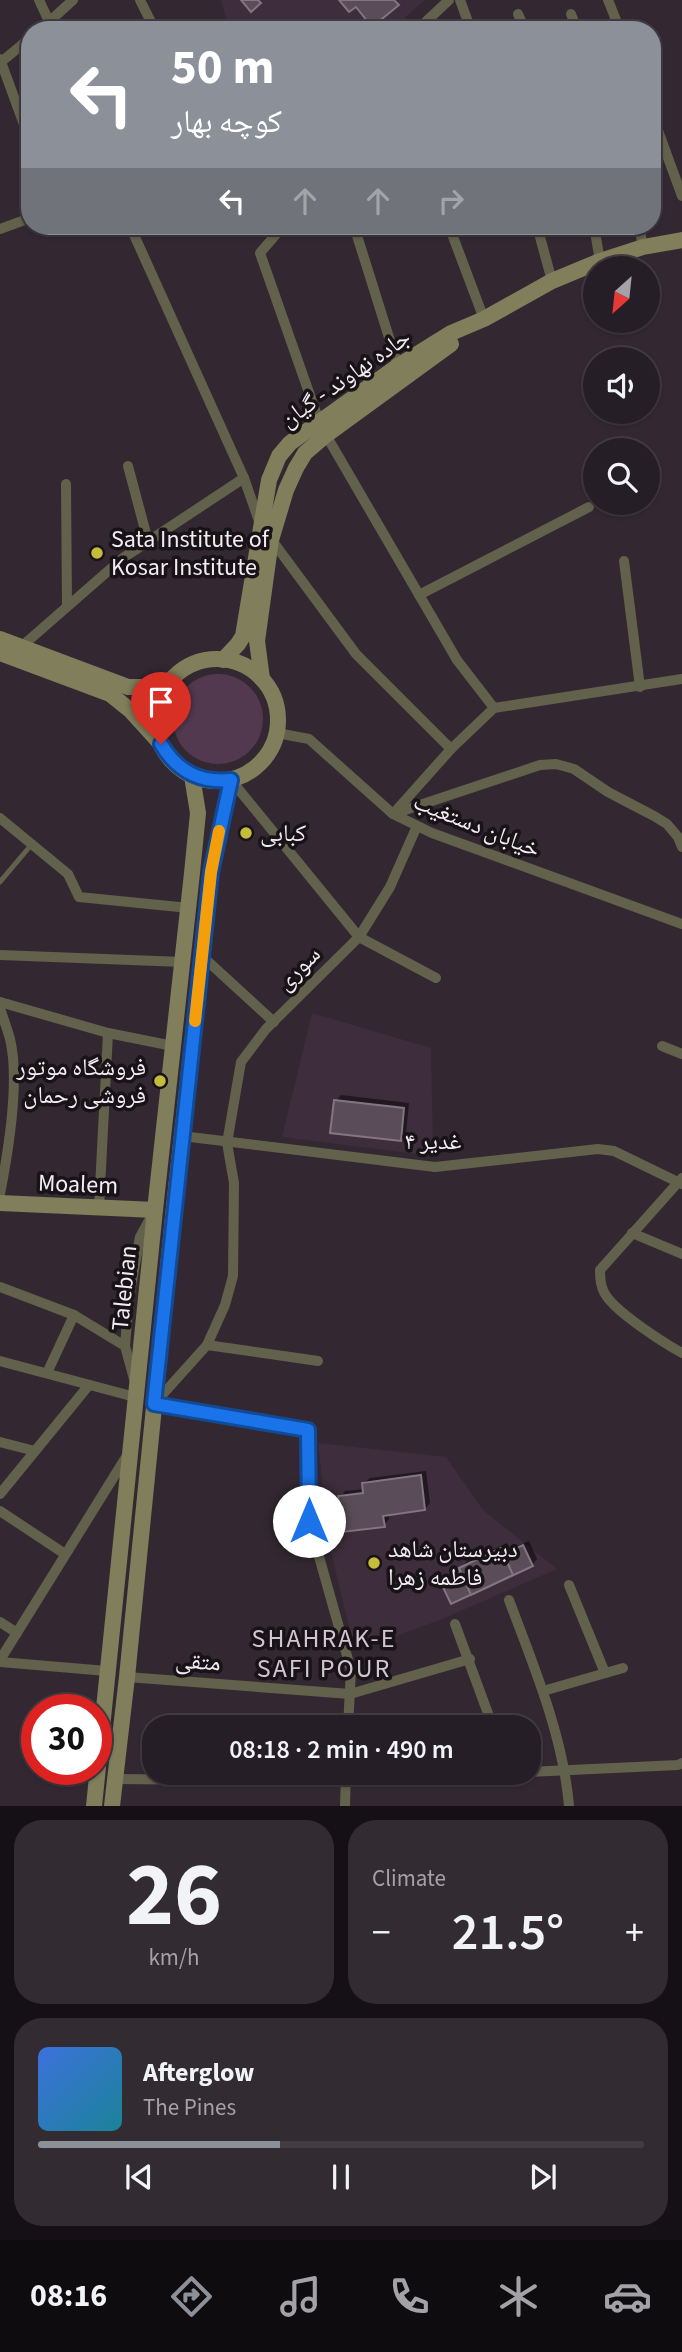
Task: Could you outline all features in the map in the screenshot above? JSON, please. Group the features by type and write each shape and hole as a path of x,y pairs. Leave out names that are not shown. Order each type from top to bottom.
{"main road":[{"name":"جاده نهاوند - گیان","path":"615,256 643,247 682,240"},
{"name":"جاده نهاوند - گیان","path":"262,679 257,641 269,481 279,456 290,443 322,428 484,319 552,281 583,268"},
{"name":"جاده نهاوند - گیان","path":"322,428 398,366 451,332 484,319"},
{"name":"جاده نهاوند - گیان","path":"223,660 243,636 266,534"},
{"path":"0,639 7,655 110,694 130,710 161,744 169,757 192,776 205,780 231,780 247,774 261,763 278,733 276,701 262,679 245,665 212,659 195,663 180,671 168,684 159,703 156,723 161,744"},
{"path":"7,655 128,687 168,684"},
{"name":"Talebian","path":"94,1806 189,908 198,813 192,776"},
{"name":"Talebian","path":"112,1806 211,872 231,780"},
{"name":"Moalem","path":"0,1203 155,1210"}],"street":[{"path":"38,0 46,21"},
{"path":"54,21 73,0"},
{"path":"140,0 150,21"},
{"path":"427,21 449,0"},
{"path":"460,0 468,21"},
{"path":"608,0 616,21"},
{"path":"517,13 521,21"},
{"path":"571,14 574,21"},
{"path":"21,45 0,61 21,117"},
{"path":"661,139 682,196"},
{"path":"0,229 21,221"},
{"path":"134,235 244,478 266,534 356,654 451,750"},
{"path":"275,235 260,253 322,428 457,660 494,708"},
{"path":"357,235 398,366"},
{"path":"452,235 484,319"},
{"path":"539,235 552,281"},
{"path":"596,235 599,256"},
{"path":"641,235 643,247"},
{"path":"128,466 148,541"},
{"path":"7,655 68,607 123,558 244,478"},
{"path":"66,484 68,607"},
{"path":"419,595 583,510"},
{"path":"624,561 640,687"},
{"path":"393,814 451,750 494,708 682,679"},
{"name":"خیابان دستغیب","path":"278,733 309,739 393,814 432,834 682,924"},
{"path":"393,814 540,765 556,764 574,769 618,798 667,824 682,848"},
{"path":"231,780 359,937 436,978"},
{"path":"0,818 68,874 79,897 189,908"},
{"name":"سوری","path":"154,1404 207,1345 225,1306 233,1276 234,1183 227,1143 241,1062 274,1022 359,937 390,887 417,826"},
{"path":"0,955 183,962"},
{"path":"202,956 274,1022"},
{"path":"0,1002 108,1033 173,1046"},
{"path":"0,1008 13,1091 0,1194"},
{"path":"99,1207 108,1033"},
{"path":"662,1046 682,1054"},
{"name":"غدیر ۴","path":"182,1136 435,1167 598,1149 614,1151 681,1181"},
{"path":"681,1181 600,1270 600,1280 604,1294 639,1326 682,1353"},
{"path":"0,1361 89,1385 136,1392 125,1346 129,1298 140,1237 155,1210"},
{"path":"632,1233 682,1254"},
{"path":"0,1287 74,1315 125,1346"},
{"path":"47,1374 74,1315"},
{"path":"207,1345 318,1361"},
{"path":"0,1494 89,1385"},
{"path":"154,1404 308,1430 309,1521 351,1671 349,1715"},
{"path":"0,1442 35,1451"},
{"path":"107,1671 0,1661 130,1450"},
{"path":"0,1511 65,1554"},
{"path":"569,1584 605,1673"},
{"path":"509,1600 543,1691 565,1770 569,1806"},
{"path":"0,1622 17,1633"},
{"path":"456,1624 489,1715"},
{"name":"متقی","path":"127,1677 350,1694 470,1658"},
{"path":"543,1691 623,1668"},
{"path":"541,1771 682,1763"},
{"path":"115,1779 142,1779"},
{"path":"345,1806 346,1785"}],"lane":[{"path":"0,881 32,844"}],"shaded area":[{"path":"221,0 425,0 401,21 227,21"},
{"path":"218,674 235,678 250,687 259,702 263,719 259,736 250,751 235,760 218,764 201,760 186,751 177,736 173,719 177,702 186,687 201,678"},
{"path":"312,1013 431,1048 433,1156 282,1137"},
{"name":"دبیرستان شاهد فاطمه زهرا","path":"318,1443 446,1457 483,1510 557,1569 440,1620 355,1651 329,1544"}],"building":[{"path":"241,0 258,0 261,3 251,12"},
{"path":"339,0 394,0 399,5 379,21 367,21 356,7 349,12"},
{"path":"334,1100 404,1108 401,1141 330,1133"},
{"path":"421,1475 425,1510 383,1516 385,1527 342,1532 338,1496 363,1493 362,1483"},
{"path":"523,1545 533,1566 451,1604 440,1581 460,1572 459,1568 502,1548 504,1554"},
{"path":"501,1548 513,1575 471,1595 459,1568"}],"slow traffic":[{"path":"195,1021 211,872 219,831"}],"place":[{"name":"Sata Institute of Kosar Institute","path":"97,553"},
{"name":"کبابی","path":"246,833"},
{"name":"فروشگاه موتور فروشی رحمان","path":"160,1081"},
{"name":"دبیرستان شاهد فاطمه زهرا","path":"374,1563"}],"district":[{"name":"SHAHRAK-E SAFI POUR","path":"324,1653"}],"route":[{"path":"161,744 179,768 192,776 205,780 231,780 221,816 211,872 154,1404 308,1430 309,1521"}]}
